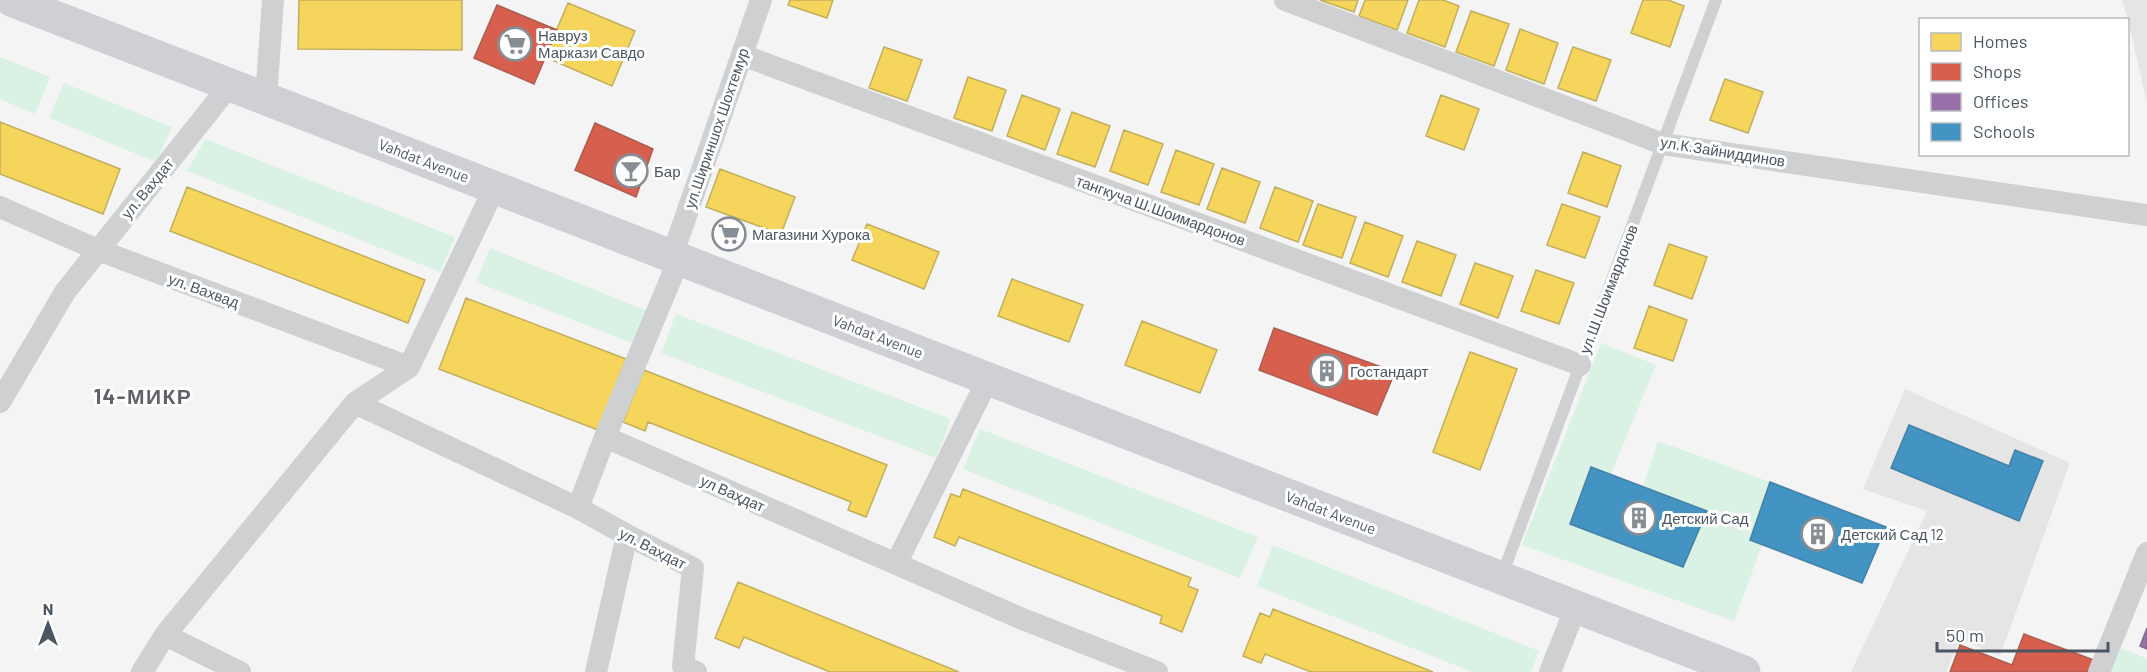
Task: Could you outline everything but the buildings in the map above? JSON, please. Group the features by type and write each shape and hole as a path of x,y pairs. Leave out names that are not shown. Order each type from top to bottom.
{"main road":[{"name":"Vahdat Avenue","path":"11,0 1744,672"}],"street":[{"path":"266,99 273,0"},
{"name":"ул.Шириншох Шохтемур","path":"676,258 761,0"},
{"name":"ул.К.Зайниддинов","path":"1285,0 1663,144 2147,215"},
{"name":"тангкуча Ш.Шоимардонов","path":"742,55 1580,365"},
{"name":"ул. Вахдат","path":"0,402 65,292 230,85"},
{"path":"142,672 165,635 355,403 410,366 495,187"},
{"name":"ул. Вахвад","path":"0,207 98,250 410,366"},
{"path":"355,403 578,508 676,258"},
{"path":"896,564 988,379"},
{"name":"ул Ваҳдат","path":"605,437 1025,620 1157,672"},
{"name":"ул. Вахдат","path":"578,508 693,568 683,666 696,672"},
{"path":"596,672 627,535"},
{"path":"2099,672 2147,552"},
{"path":"1550,672 1576,607"},
{"path":"165,635 240,672"}],"lane":[{"name":"ул.Ш.Шоимардонов","path":"1501,578 1716,0"}],"shaded area":[{"path":"2122,0 2147,0 2147,103 2129,18"},
{"path":"1905,389 2070,463 2000,656 1960,639 1946,672 1851,672 1927,511 1863,489"}],"green space":[{"path":"0,57 50,77 35,114 0,99"},
{"path":"64,83 172,127 156,162 49,118"},
{"path":"205,139 455,237 440,272 187,171"},
{"path":"490,248 648,311 632,343 476,282"},
{"path":"676,314 951,419 936,458 661,353"},
{"path":"1601,343 1656,365 1611,474 1591,467 1571,525 1683,567 1707,512 1643,487 1658,441 1770,482 1750,540 1762,545 1734,621 1522,545"},
{"path":"980,429 1258,537 1240,578 963,469"},
{"path":"1273,545 1539,651 1531,672 1472,672 1257,586"},
{"path":"2121,648 2147,659 2147,672 2111,672"}],"place":[{"name":"Навруз Маркази Савдо","path":"515,44"},
{"name":"Бар","path":"631,171"},
{"name":"Магазини Хурока","path":"729,234"},
{"name":"Гостандарт","path":"1327,371"},
{"name":"Детский Сад","path":"1639,518"},
{"name":"Детский Сад 12","path":"1818,534"}],"district":[{"name":"14-МИКР","path":"143,395"}]}
